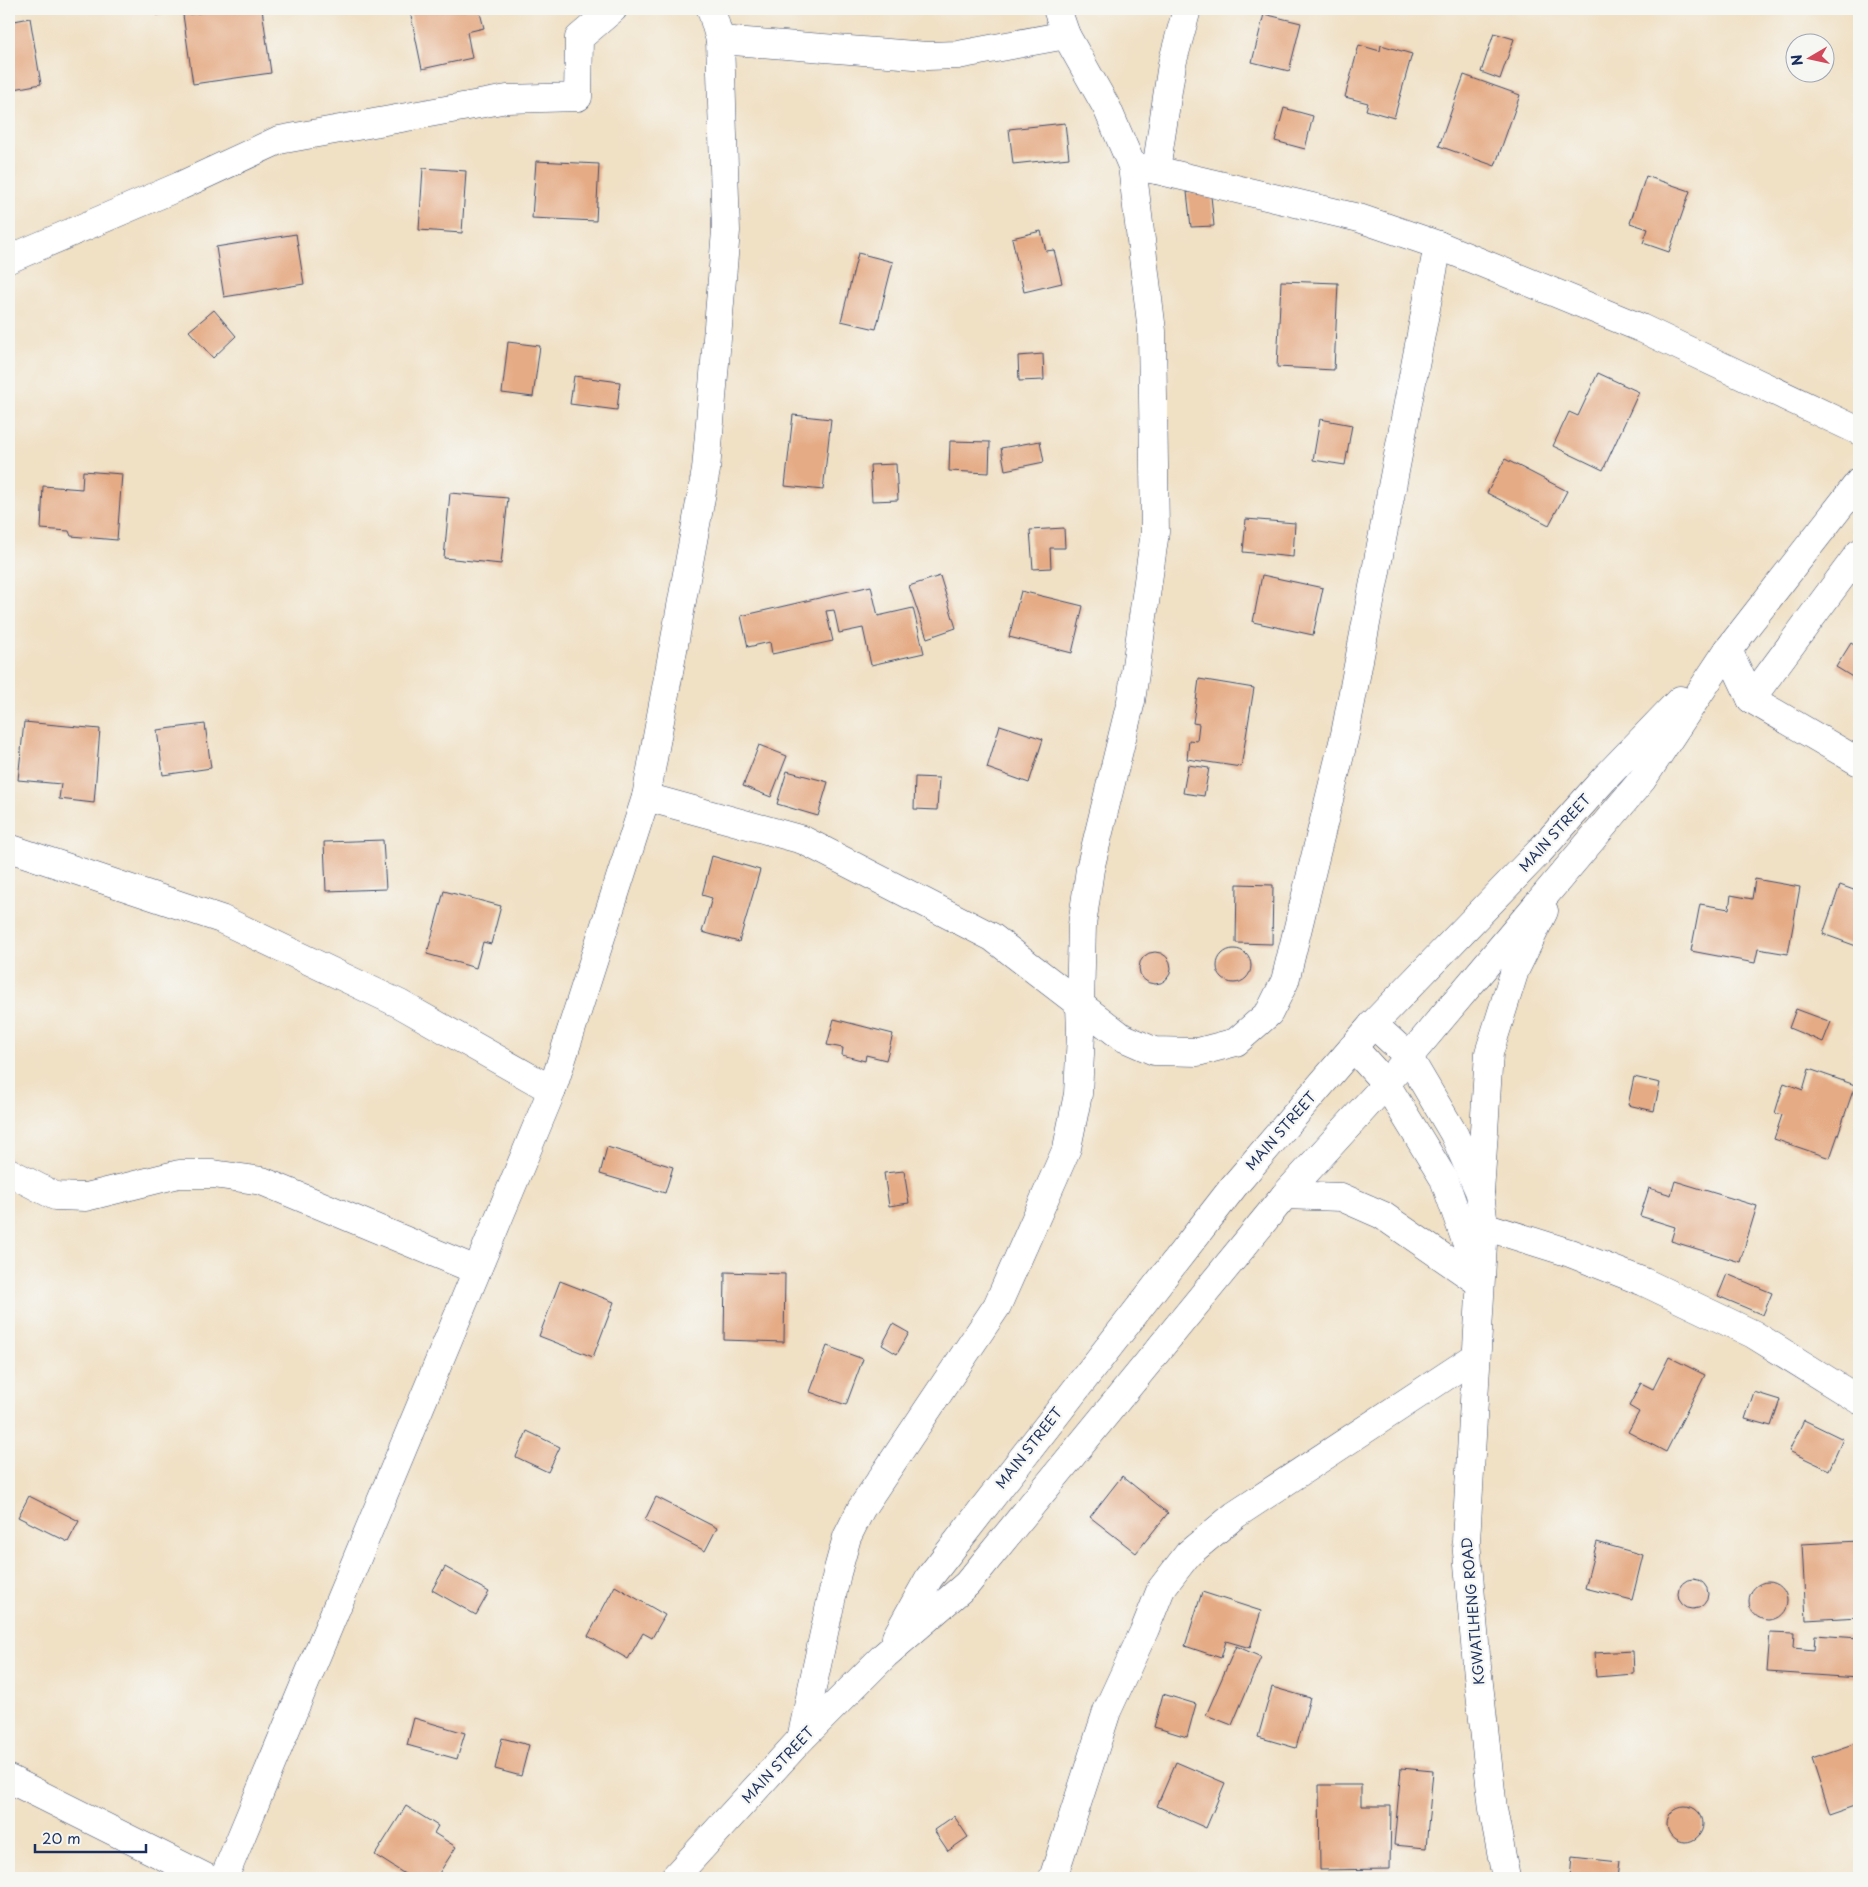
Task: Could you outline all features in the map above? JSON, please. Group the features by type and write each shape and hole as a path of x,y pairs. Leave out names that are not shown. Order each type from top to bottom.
{"main road":[{"path":"9,259 180,186 279,140 507,100 578,97 580,38 613,9"},
{"path":"224,1878 552,1090 646,797 706,470 726,231 720,40 711,9"},
{"path":"1057,9 1066,35 1106,108 1144,168 1359,218 1438,245 1641,328 1859,431"},
{"path":"801,1739 837,1573 848,1537 861,1509 997,1306 1067,1148 1078,1094 1081,1034 1082,925 1090,869 1131,701 1155,532 1152,331 1144,168 1187,9"},
{"path":"720,40 927,56 958,55 1066,35"},
{"path":"646,797 803,840 992,937 1122,1037 1154,1050 1198,1052 1236,1042 1269,1013 1285,981 1345,734 1438,245"},
{"name":"MAIN STREET","path":"674,1878 801,1739 885,1655 967,1584 1285,1195 1386,1084 1642,780 1728,650 1857,488"},
{"path":"1751,700 1859,553"},
{"path":"1728,650 1751,700 1859,762"},
{"name":"MAIN STREET","path":"885,1655 929,1578 1234,1186 1373,1024 1539,852 1604,779 1728,650"},
{"path":"9,848 221,919 400,1004 552,1090"},
{"path":"1480,1193 1489,1053 1515,970 1565,870"},
{"name":"KGWATLHENG ROAD","path":"1373,1024 1408,1056 1454,1134 1480,1193 1484,1226 1466,1540 1492,1799 1506,1878"},
{"name":"KGWATLHENG ROAD","path":"1354,1047 1386,1084 1444,1179 1480,1283"},
{"path":"9,1172 55,1196 86,1196 179,1174 212,1174 262,1181 476,1270"},
{"path":"1285,1195 1341,1197 1365,1206 1382,1215 1480,1283"},
{"path":"1484,1226 1570,1253 1644,1282 1753,1334 1859,1400"},
{"path":"1053,1878 1107,1711 1145,1629 1161,1589 1188,1554 1235,1515 1475,1357"},
{"path":"9,1779 207,1878"}],"building":[{"path":"156,9 182,9 182,12 156,15"},
{"path":"227,9 262,9 271,73 193,84 183,15"},
{"path":"415,9 479,9 484,28 467,32 472,58 422,69 410,11"},
{"path":"1765,9 1786,9 1784,14"},
{"path":"1264,14 1301,23 1289,71 1252,62"},
{"path":"30,18 41,84 9,90 9,22"},
{"path":"1494,33 1514,39 1500,79 1481,72"},
{"path":"1359,45 1380,51 1381,45 1412,54 1394,118 1366,110 1368,103 1345,97"},
{"path":"1464,75 1520,95 1495,166 1439,146"},
{"path":"1284,108 1313,116 1305,149 1275,141"},
{"path":"1065,123 1069,158 1013,164 1009,129"},
{"path":"536,161 599,164 596,221 532,218"},
{"path":"423,168 466,171 462,233 419,230"},
{"path":"1646,176 1690,191 1669,252 1643,243 1648,229 1630,223"},
{"path":"1187,192 1211,196 1214,226 1191,227"},
{"path":"1041,231 1046,251 1054,250 1062,283 1024,292 1012,238"},
{"path":"296,234 304,284 224,297 216,247"},
{"path":"858,253 893,262 876,329 841,321"},
{"path":"1281,281 1338,283 1334,370 1277,367"},
{"path":"214,310 236,336 213,358 189,331"},
{"path":"508,342 540,346 533,397 502,393"},
{"path":"1043,354 1044,380 1019,381 1018,356"},
{"path":"1598,373 1639,392 1603,470 1553,446 1569,412 1578,416"},
{"path":"574,376 620,382 617,410 570,404"},
{"path":"793,415 831,419 823,490 785,486"},
{"path":"1320,419 1352,425 1345,465 1313,460"},
{"path":"950,441 990,442 989,473 949,471"},
{"path":"1040,441 1044,462 1005,470 1001,448"},
{"path":"1505,459 1567,491 1549,525 1487,493"},
{"path":"896,464 898,500 872,501 870,465"},
{"path":"83,471 122,474 117,540 71,536 69,531 41,529 43,486 82,489"},
{"path":"450,493 508,498 501,564 444,558"},
{"path":"1246,519 1295,523 1293,557 1243,552"},
{"path":"1064,528 1065,548 1050,548 1051,568 1033,569 1030,530"},
{"path":"1262,575 1323,588 1313,635 1253,622"},
{"path":"940,576 956,628 927,638 909,586"},
{"path":"871,586 878,616 913,608 924,653 871,665 863,628 839,633 834,610 826,611 833,641 772,654 770,642 748,647 741,616"},
{"path":"1021,591 1083,606 1072,653 1009,637"},
{"path":"1851,643 1859,648 1859,681 1836,667"},
{"path":"1199,679 1254,688 1241,767 1187,759 1189,740 1197,741 1199,724 1193,723"},
{"path":"24,722 100,729 94,803 59,799 61,784 18,780"},
{"path":"205,724 211,768 163,775 157,730"},
{"path":"1000,725 1043,739 1029,783 987,768"},
{"path":"759,745 787,756 771,797 743,786"},
{"path":"1188,765 1209,768 1204,796 1183,793"},
{"path":"787,771 828,782 818,816 777,804"},
{"path":"915,777 939,778 937,810 914,809"},
{"path":"383,840 386,889 326,891 324,842"},
{"path":"712,856 760,870 739,942 702,932 712,898 702,895"},
{"path":"1755,879 1800,887 1788,954 1758,949 1755,963 1691,951 1700,904 1729,909 1731,895 1752,899"},
{"path":"1237,884 1273,885 1272,944 1236,943"},
{"path":"1840,885 1859,892 1859,947 1823,934"},
{"path":"444,891 501,906 491,944 483,942 476,968 427,954"},
{"path":"1234,949 1246,954 1251,966 1246,978 1234,983 1222,978 1217,966 1222,954"},
{"path":"1155,952 1166,957 1171,968 1166,979 1155,984 1144,979 1139,968 1144,957"},
{"path":"1796,1009 1831,1022 1823,1042 1789,1028"},
{"path":"834,1019 893,1034 886,1060 866,1055 865,1061 842,1055 843,1048 827,1045"},
{"path":"1809,1069 1855,1085 1830,1158 1774,1139 1782,1115 1775,1113 1784,1083 1803,1090"},
{"path":"1634,1077 1660,1083 1654,1111 1628,1105"},
{"path":"607,1147 673,1167 665,1193 600,1174"},
{"path":"904,1171 909,1203 889,1206 884,1173"},
{"path":"1675,1181 1757,1206 1740,1262 1671,1241 1675,1227 1640,1216 1649,1188 1671,1195"},
{"path":"725,1272 785,1274 784,1342 724,1340"},
{"path":"1727,1274 1772,1293 1763,1315 1718,1296"},
{"path":"560,1281 614,1302 593,1357 539,1336"},
{"path":"893,1324 909,1333 897,1354 882,1345"},
{"path":"827,1346 863,1359 846,1405 810,1392"},
{"path":"1669,1357 1705,1375 1666,1452 1628,1432 1639,1412 1629,1406 1641,1383 1653,1389"},
{"path":"1754,1392 1780,1400 1771,1426 1745,1419"},
{"path":"1804,1420 1843,1439 1829,1470 1789,1451"},
{"path":"527,1431 560,1447 548,1472 516,1457"},
{"path":"1122,1476 1168,1513 1136,1553 1090,1517"},
{"path":"29,1496 79,1521 68,1542 18,1517"},
{"path":"656,1497 717,1528 705,1551 645,1520"},
{"path":"1859,1541 1859,1617 1806,1620 1802,1544"},
{"path":"1597,1542 1643,1555 1632,1600 1585,1588"},
{"path":"445,1567 489,1592 476,1615 432,1590"},
{"path":"1693,1579 1704,1583 1708,1594 1704,1605 1693,1609 1682,1605 1678,1594 1682,1583"},
{"path":"1768,1582 1781,1588 1787,1601 1781,1614 1768,1620 1755,1614 1749,1601 1755,1588"},
{"path":"615,1586 665,1615 652,1638 643,1633 628,1659 588,1636"},
{"path":"1202,1592 1261,1611 1250,1648 1226,1641 1221,1658 1185,1646"},
{"path":"1770,1632 1794,1633 1793,1648 1814,1650 1815,1635 1859,1638 1859,1678 1767,1672"},
{"path":"1236,1646 1261,1657 1232,1725 1206,1715"},
{"path":"1633,1651 1634,1674 1596,1677 1594,1653"},
{"path":"1272,1687 1310,1698 1296,1748 1258,1737"},
{"path":"1163,1694 1196,1704 1187,1737 1154,1727"},
{"path":"414,1718 465,1733 457,1759 407,1745"},
{"path":"502,1738 529,1745 521,1776 495,1769"},
{"path":"1856,1743 1859,1753 1859,1804 1830,1814 1812,1758"},
{"path":"1176,1762 1225,1783 1206,1828 1157,1806"},
{"path":"1401,1768 1433,1771 1426,1848 1394,1845"},
{"path":"1319,1785 1361,1785 1361,1806 1391,1806 1390,1869 1320,1870"},
{"path":"406,1806 438,1826 434,1833 456,1847 436,1878 411,1878 375,1855"},
{"path":"1685,1806 1692,1807 1698,1811 1702,1817 1702,1831 1698,1837 1692,1841 1685,1842 1678,1841 1672,1837 1668,1831 1667,1824 1668,1817 1672,1811 1678,1807"},
{"path":"954,1816 968,1837 948,1851 934,1830"},
{"path":"1572,1857 1619,1862 1617,1878 1570,1878"}]}
